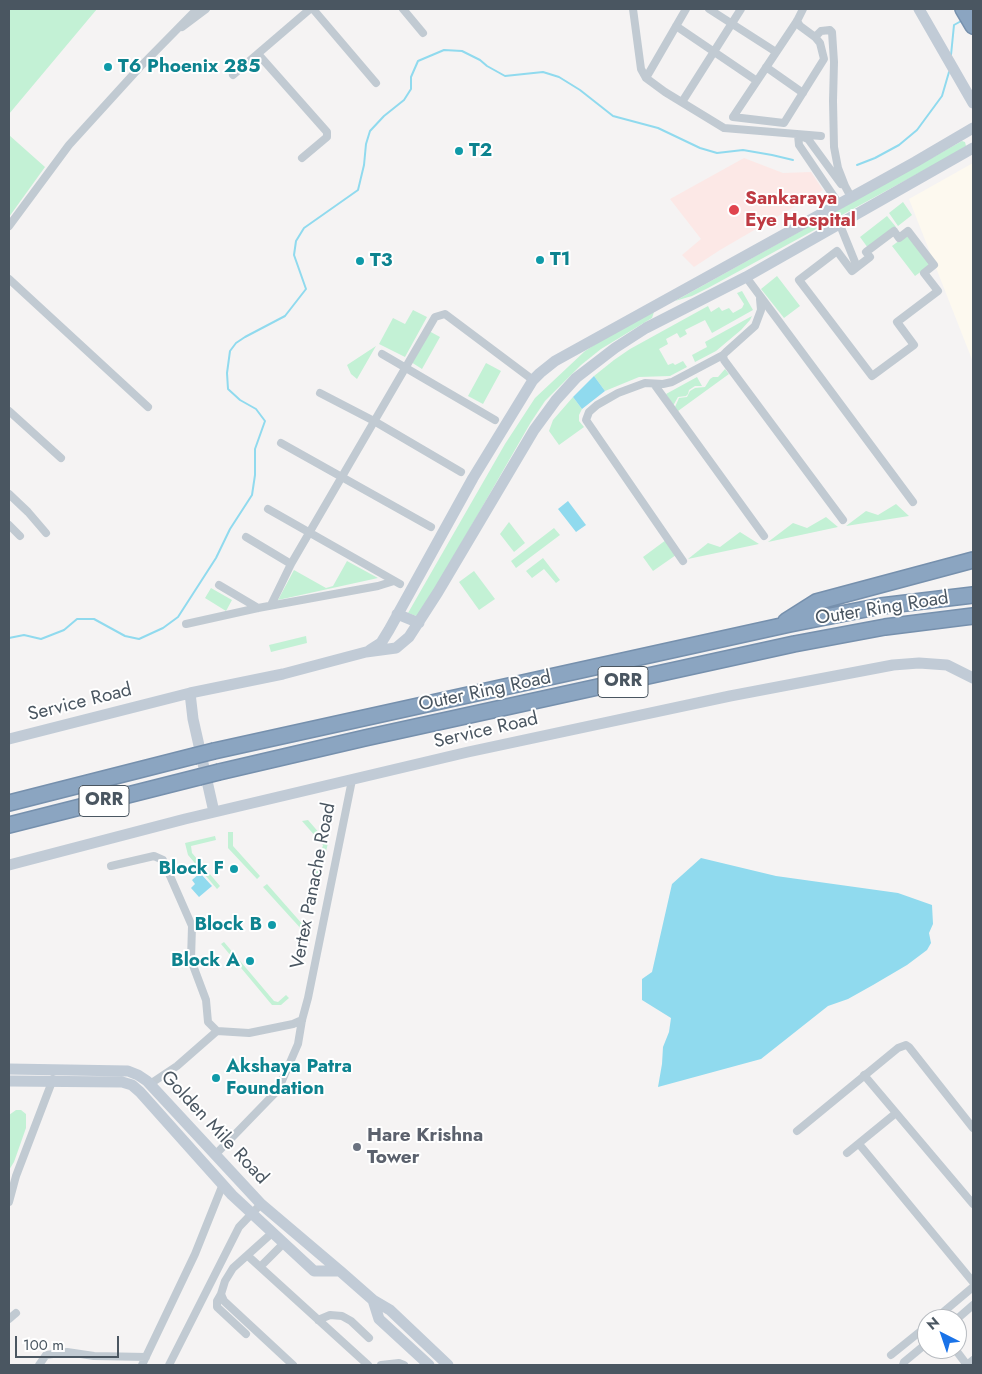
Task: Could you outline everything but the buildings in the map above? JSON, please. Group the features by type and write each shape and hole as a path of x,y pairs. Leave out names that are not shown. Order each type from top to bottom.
{"highway":[{"path":"777,626 816,602 973,560"},
{"name":"Outer Ring Road","path":"9,803 214,751 370,715 777,626 889,605 973,595"},
{"name":"Outer Ring Road","path":"9,825 219,772 392,732 855,632 915,622 973,616"}],"main road":[{"path":"919,9 973,103"},
{"path":"366,652 380,643 473,478 533,380 555,361 847,200 973,128"},
{"name":"Service Road","path":"9,739 190,693 283,674 366,652 396,648 409,637 419,623 519,454 556,400 576,378 615,348 646,328 746,277 973,148"},
{"path":"663,301 670,316"},
{"path":"397,614 419,623"},
{"name":"Service Road","path":"9,865 214,812 468,752 730,696 893,665 919,663 946,665 973,678"},
{"path":"190,693 193,719 214,812"},
{"name":"Golden Mile Road","path":"9,1069 128,1071 138,1075 150,1084 261,1204 373,1300 390,1310 448,1365"},
{"name":"Golden Mile Road","path":"9,1081 122,1082 132,1085 251,1214 314,1271 340,1271"},
{"name":"Golden Mile Road","path":"373,1300 379,1319 429,1365"}],"street":[{"path":"9,226 69,145 197,9"},
{"path":"174,32 192,21 206,9"},
{"path":"233,75 312,9 376,83"},
{"path":"403,9 424,33"},
{"path":"633,9 642,69 646,78 724,128 821,136"},
{"path":"646,78 686,9"},
{"path":"709,9 776,52"},
{"path":"682,102 741,9"},
{"path":"724,128 733,118 803,9"},
{"path":"733,118 784,123 824,59 820,43 816,37 800,26 797,21"},
{"path":"676,26 757,81"},
{"path":"816,37 821,31 830,30 832,32 834,147 847,200"},
{"path":"258,54 327,132 327,136 302,158"},
{"path":"766,67 802,93"},
{"path":"798,135 808,139 839,180 847,200"},
{"path":"798,135 799,145 802,150 847,200"},
{"path":"802,150 811,144"},
{"path":"840,225 857,267"},
{"path":"908,231 934,265 924,272 938,291 897,322 914,345 872,376 799,280 837,251 852,271 857,267 870,257 866,252 894,232 898,238 908,231"},
{"path":"746,277 913,502"},
{"path":"9,279 148,407"},
{"path":"683,561 586,420 589,412 607,398 633,386 645,383 672,382 723,355 755,326 761,310 760,297"},
{"path":"271,605 291,564 435,317 445,314 533,380"},
{"path":"382,354 496,420"},
{"path":"723,355 727,365 843,520"},
{"path":"654,384 764,536"},
{"path":"320,392 461,472"},
{"path":"9,411 61,458"},
{"path":"281,443 432,527"},
{"path":"9,494 28,512 46,534"},
{"path":"186,624 271,605 397,582 268,509"},
{"path":"9,525 20,536"},
{"path":"246,538 291,564"},
{"path":"219,584 258,608"},
{"name":"Vertex Panache Road","path":"215,1155 278,1090 298,1044 352,780"},
{"path":"111,866 154,856 163,860 192,926 191,960 206,1000 208,1022 217,1032"},
{"path":"150,1084 177,1066 217,1032 249,1033 293,1024 302,1020"},
{"path":"797,1131 898,1048 906,1046 909,1047 973,1128"},
{"path":"9,1186 56,1070"},
{"path":"864,1075 973,1204"},
{"path":"847,1153 896,1113"},
{"path":"859,1144 973,1282"},
{"path":"9,1202 12,1178"},
{"path":"142,1365 194,1254 223,1184"},
{"path":"169,1365 239,1227 261,1204"},
{"path":"246,1334 217,1307 217,1301 225,1280 233,1268 272,1233"},
{"path":"260,1267 284,1243"},
{"path":"248,1256 368,1365"},
{"path":"947,1309 973,1287"},
{"path":"221,1294 224,1301 294,1365"},
{"path":"9,1319 16,1313"},
{"path":"318,1320 330,1315 342,1316 351,1321 369,1338"},
{"path":"891,1355 917,1334"},
{"path":"903,1365 917,1351"},
{"path":"38,1365 46,1355 67,1352 94,1356 146,1356"},
{"path":"962,1359 967,1365 973,1360"},
{"path":"381,1365 402,1363 404,1365"}],"shaded area":[{"name":"Sankaraya Eye Hospital","path":"744,158 783,173 811,172 823,190 694,267 682,255 701,239 670,199"},
{"path":"973,163 973,362 909,199"}],"green space":[{"path":"9,9 97,9 9,114"},
{"path":"9,135 45,167 9,217"},
{"path":"962,141 965,142 966,146 952,155 708,288 692,296 675,301"},
{"path":"903,202 912,215 898,226 889,213"},
{"path":"887,216 896,227 868,248 860,237"},
{"path":"908,234 930,265 915,276 892,246"},
{"path":"777,276 800,306 784,318 761,289"},
{"path":"742,291 753,310 712,333 705,320 685,330 687,334 680,338 677,333 666,339 668,344 659,349 668,365 673,363 675,365 683,361 687,367 670,376 639,377 605,391 594,376 630,349 708,306 711,312 719,307 722,311 729,308 733,313 742,308 744,304 737,293"},
{"path":"413,310 427,317 405,357 379,344 393,318 405,324"},
{"path":"654,312 652,318 601,349 581,365 545,401 531,422 419,617 408,613 505,444 535,398 585,351 608,336"},
{"path":"752,316 741,330 716,351 695,362 692,355 707,347 705,342"},
{"path":"429,331 440,337 422,369 411,362"},
{"path":"376,346 357,379 351,374 347,365"},
{"path":"486,363 501,371 483,404 468,396"},
{"path":"725,369 729,374 678,411 675,407 679,398 687,397 690,391 695,388 705,387 710,379 718,377"},
{"path":"697,377 702,386 695,386 689,390 686,396 678,397 673,406 666,394"},
{"path":"573,397 582,409 579,421 584,427 559,445 549,431 553,420"},
{"path":"896,504 909,516 846,526 866,511 878,515"},
{"path":"826,517 838,527 768,542 793,523 807,528"},
{"path":"509,522 525,543 514,552 500,534"},
{"path":"554,528 560,535 516,568 511,561"},
{"path":"740,532 759,544 688,559 708,543 720,547"},
{"path":"666,540 676,555 653,571 643,557"},
{"path":"543,558 560,580 556,583 544,569 532,578 526,571"},
{"path":"347,561 378,578 278,600 294,570 326,588 333,586"},
{"path":"474,571 495,599 479,610 459,582"},
{"path":"211,588 232,600 226,611 205,598"},
{"path":"306,636 307,643 271,652 269,645"},
{"path":"308,820 328,843 319,882 315,877 323,845 302,821"},
{"path":"228,832 233,832 233,846 260,876 257,879 228,848"},
{"path":"215,836 216,840 191,846 192,853 220,886 217,889 188,855 185,843"},
{"path":"267,884 304,926 303,931 263,887"},
{"path":"224,942 274,1001 278,1002 286,995 289,998 281,1005 272,1005 221,944"},
{"path":"16,1110 21,1110 26,1114 26,1128 14,1162 9,1170 9,1115"}],"water":[{"path":"594,376 605,391 582,409 573,397"},
{"path":"568,501 586,525 576,532 558,509"},
{"path":"701,858 776,876 898,893 932,905 933,924 929,933 931,943 927,950 907,965 848,999 828,1006 761,1059 658,1087 663,1047 669,1032 671,1018 642,1000 642,979 652,972 672,884"},
{"path":"200,873 212,886 199,897 191,888 195,884 192,880"}],"waterway":[{"path":"951,55 954,25 963,20"},
{"path":"9,638 24,635 41,639 64,630 77,619 94,619 125,636 139,639 163,628 178,617 216,558 230,529 252,495 255,475 255,449 265,421 256,409 240,400 228,389 227,373 230,351 236,343 245,337 285,316 306,289 294,255 296,241 304,228 358,190 370,131 384,116 404,100 411,89 411,77 418,61 444,50 462,51 505,76 543,72 559,77 580,90 613,116 658,128 700,148 717,153 743,150 793,160"},
{"path":"857,165 899,145 917,130 942,96 949,72"}],"place":[{"name":"T6 Phoenix 285","path":"108,67"},
{"name":"T2","path":"459,151"},
{"name":"Sankaraya Eye Hospital","path":"734,210"},
{"name":"T1","path":"540,260"},
{"name":"T3","path":"360,261"},
{"name":"Block F","path":"234,869"},
{"name":"Block B","path":"272,925"},
{"name":"Block A","path":"250,961"},
{"name":"Akshaya Patra Foundation","path":"216,1078"},
{"name":"Hare Krishna Tower","path":"357,1147"}]}
